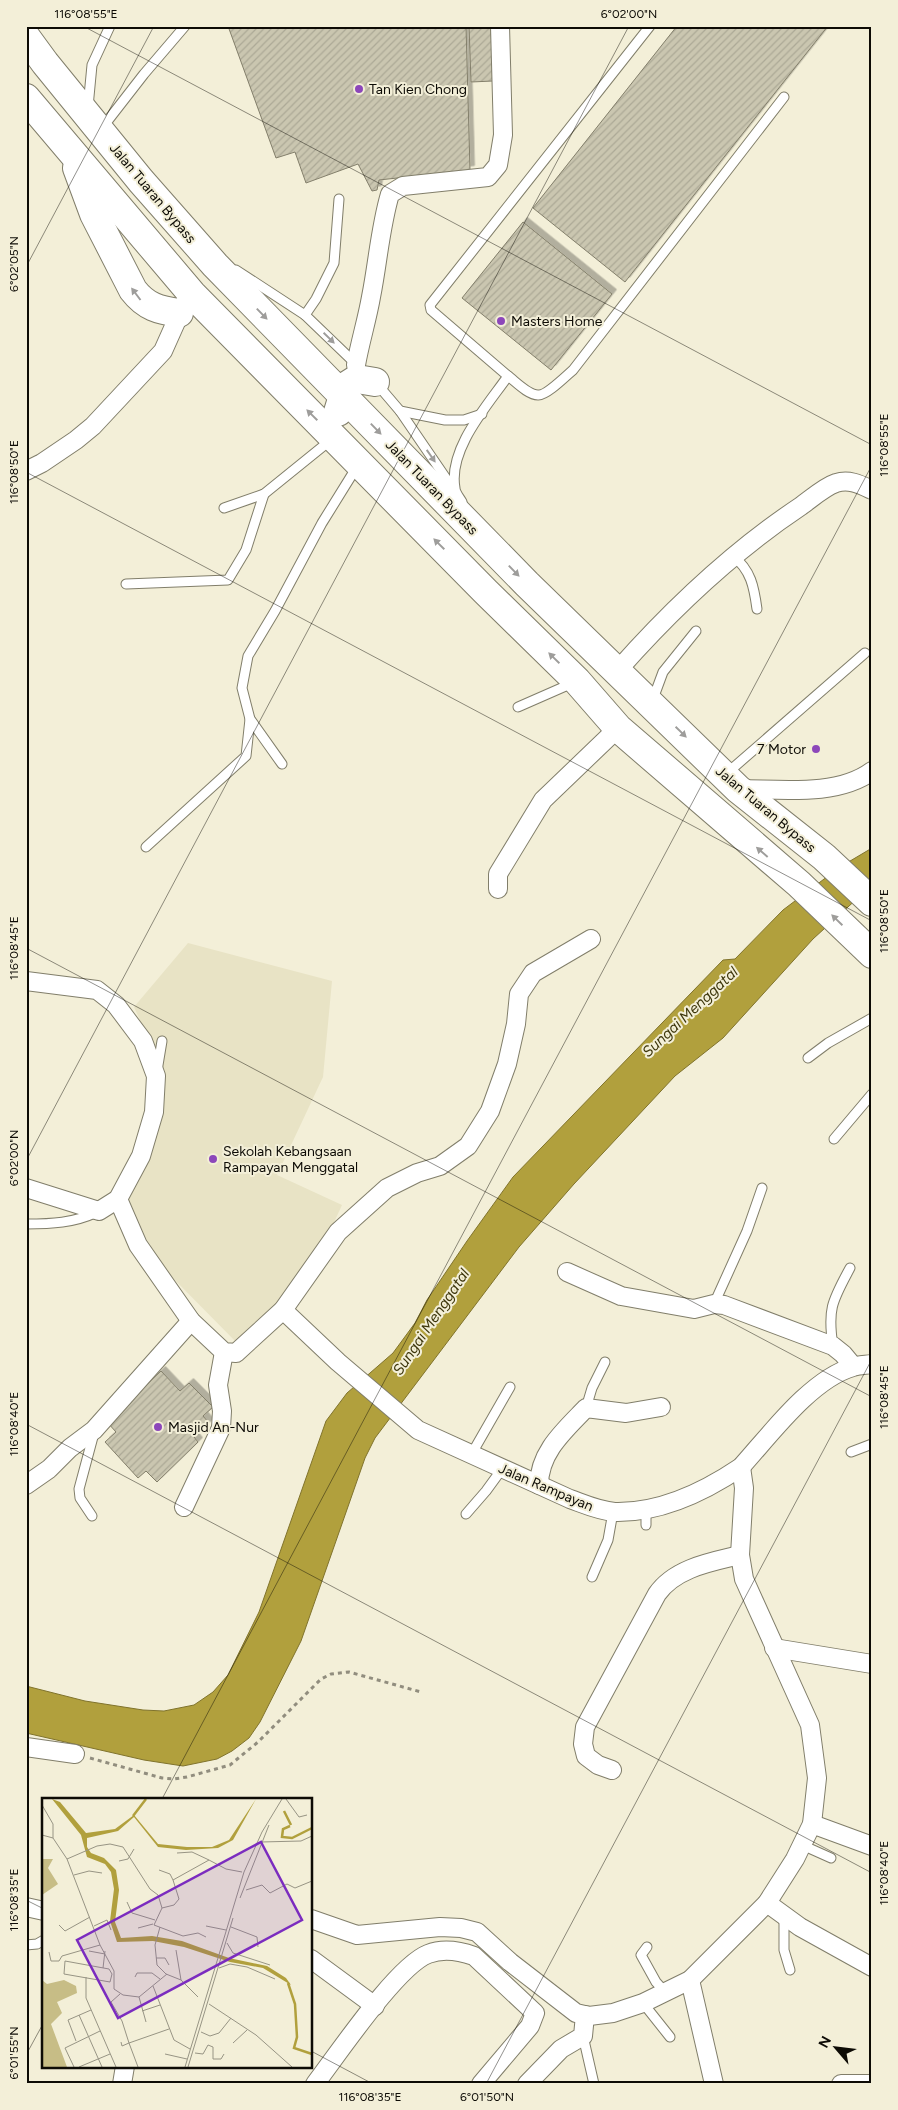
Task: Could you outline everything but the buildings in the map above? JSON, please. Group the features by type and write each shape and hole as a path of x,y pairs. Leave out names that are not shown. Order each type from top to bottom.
{"highway":[{"name":"Jalan Tuaran Bypass","path":"26,37 94,122 203,252 342,395 491,547 731,782 824,857 872,902"},
{"path":"26,63 62,111 183,250 190,268 186,304"},
{"path":"26,98 73,155 186,304 347,450 577,681 618,728 799,884 872,954"},
{"path":"73,155 94,214 133,290 141,300 151,307 186,304"},
{"path":"347,450 338,420 338,410 346,386 366,373"}],"street":[{"path":"366,373 361,336 371,298 383,217 390,194 403,186 488,177 498,165 503,135 500,26"},
{"path":"26,471 42,463 93,426 163,351 186,304"},
{"path":"618,670 650,634 733,556 780,520 834,484 854,482 872,490"},
{"path":"498,889 498,874 543,800 618,728"},
{"path":"731,782 815,790 839,786 866,776 872,771"},
{"path":"118,1199 138,1244 192,1321 224,1352 236,1353 284,1310 338,1232 386,1188 417,1173 440,1166 468,1146 490,1111 507,1064 516,1024 519,994 533,973 591,939"},
{"path":"26,981 97,990 116,1005 143,1041 156,1076 154,1112 142,1156 118,1199 98,1211 26,1188"},
{"path":"567,1272 621,1296 694,1309 714,1304 724,1305 833,1346 853,1366"},
{"name":"Jalan Rampayan","path":"284,1310 338,1362 418,1430 592,1507 646,1517 741,1467 804,1398 822,1382 853,1366 872,1364"},
{"path":"26,1485 49,1469 70,1448 94,1430 192,1321"},
{"path":"184,1507 221,1428 222,1406 218,1386 224,1352"},
{"path":"539,1485 539,1472 551,1447 586,1408 626,1413 661,1407"},
{"path":"312,1919 357,1935 440,1927 461,1928 476,1932 510,1962 576,2013 600,2016 643,2003 690,1980 767,1903 802,1845 812,1824 817,1778 810,1725 744,1579 740,1556 744,1488 741,1467"},
{"path":"612,1770 598,1765 586,1756 583,1744 585,1727 657,1594 672,1577 703,1565 740,1556"},
{"path":"774,1648 872,1664"},
{"path":"26,1746 75,1754"},
{"path":"812,1824 872,1846"},
{"path":"767,1903 784,1917 872,1967"},
{"path":"26,1908 42,1911"},
{"path":"315,2084 391,1985 416,1962 427,1954 436,1952 461,1952 474,1956 535,2012 530,2026 481,2084"},
{"path":"312,1960 375,2006"},
{"path":"690,1980 714,2084"},
{"path":"526,2084 561,2049 583,2036 586,2026 585,2015"},
{"path":"122,2084 126,2068"},
{"path":"841,2084 872,2084"}],"lane":[{"path":"94,122 92,65 110,26"},
{"path":"94,122 144,74 186,26"},
{"path":"650,26 430,305 431,310 508,376 531,393 538,395 544,393 573,370 784,97"},
{"path":"305,316 334,263 339,199"},
{"path":"203,252 225,262 305,316 366,373 400,411 491,547"},
{"path":"454,490 455,466 461,444 508,376"},
{"path":"400,411 445,420 464,420 482,414"},
{"path":"224,508 264,494 347,450"},
{"path":"146,847 246,756 250,719 242,688 248,656 275,611 322,523 347,450"},
{"path":"126,584 228,580 246,550 264,494"},
{"path":"733,556 750,576 758,609"},
{"path":"651,703 663,672 696,630"},
{"path":"731,782 865,653"},
{"path":"518,707 577,681"},
{"path":"250,719 282,764"},
{"path":"808,1058 828,1043 872,1018"},
{"path":"156,1076 162,1041"},
{"path":"834,1139 872,1094"},
{"path":"714,1304 747,1231 762,1188"},
{"path":"26,1224 52,1224 85,1218 98,1211"},
{"path":"833,1346 829,1316 837,1293 850,1268"},
{"path":"586,1408 592,1388 606,1362"},
{"path":"471,1455 510,1387"},
{"path":"92,1516 80,1498 79,1489 94,1430"},
{"path":"851,1452 872,1444"},
{"path":"466,1514 486,1491 502,1468"},
{"path":"592,1577 608,1540 613,1512"},
{"path":"802,1845 831,1858"},
{"path":"784,1917 784,1950 790,1970"},
{"path":"26,1945 37,1944 42,1941"},
{"path":"647,1947 641,1955 656,1982 665,1992"},
{"path":"643,2003 670,2037"},
{"path":"583,2036 594,2084"}],"path":[{"path":"75,1754 162,1778 187,1777 230,1765 258,1742 321,1679 331,1674 349,1672 421,1692"}],"shaded area":[{"name":"Sekolah Kebangsaan Rampayan Menggatal","path":"188,943 332,981 323,1077 277,1175 342,1205 324,1244 287,1297 239,1345 165,1270 146,1238 126,1193 150,1142 154,1051 134,1007"}],"water":[{"name":"Sungai Menggatal","path":"872,848 872,885 813,939 723,1038 675,1076 574,1184 519,1247 375,1438 365,1458 301,1641 260,1722 249,1738 232,1751 217,1759 183,1766 144,1760 26,1733 26,1686 85,1701 143,1710 164,1711 194,1705 213,1692 228,1675 259,1612 326,1421 347,1393 393,1353 415,1323 427,1300 467,1241 513,1177 723,960 735,959 783,910 840,867"}],"place":[{"name":"Tan Kien Chong","path":"359,89"},
{"name":"Masters Home","path":"501,321"},
{"name":"7 Motor","path":"816,749"},
{"name":"Sekolah Kebangsaan Rampayan Menggatal","path":"213,1159"},
{"name":"Masjid An-Nur","path":"158,1427"}]}
